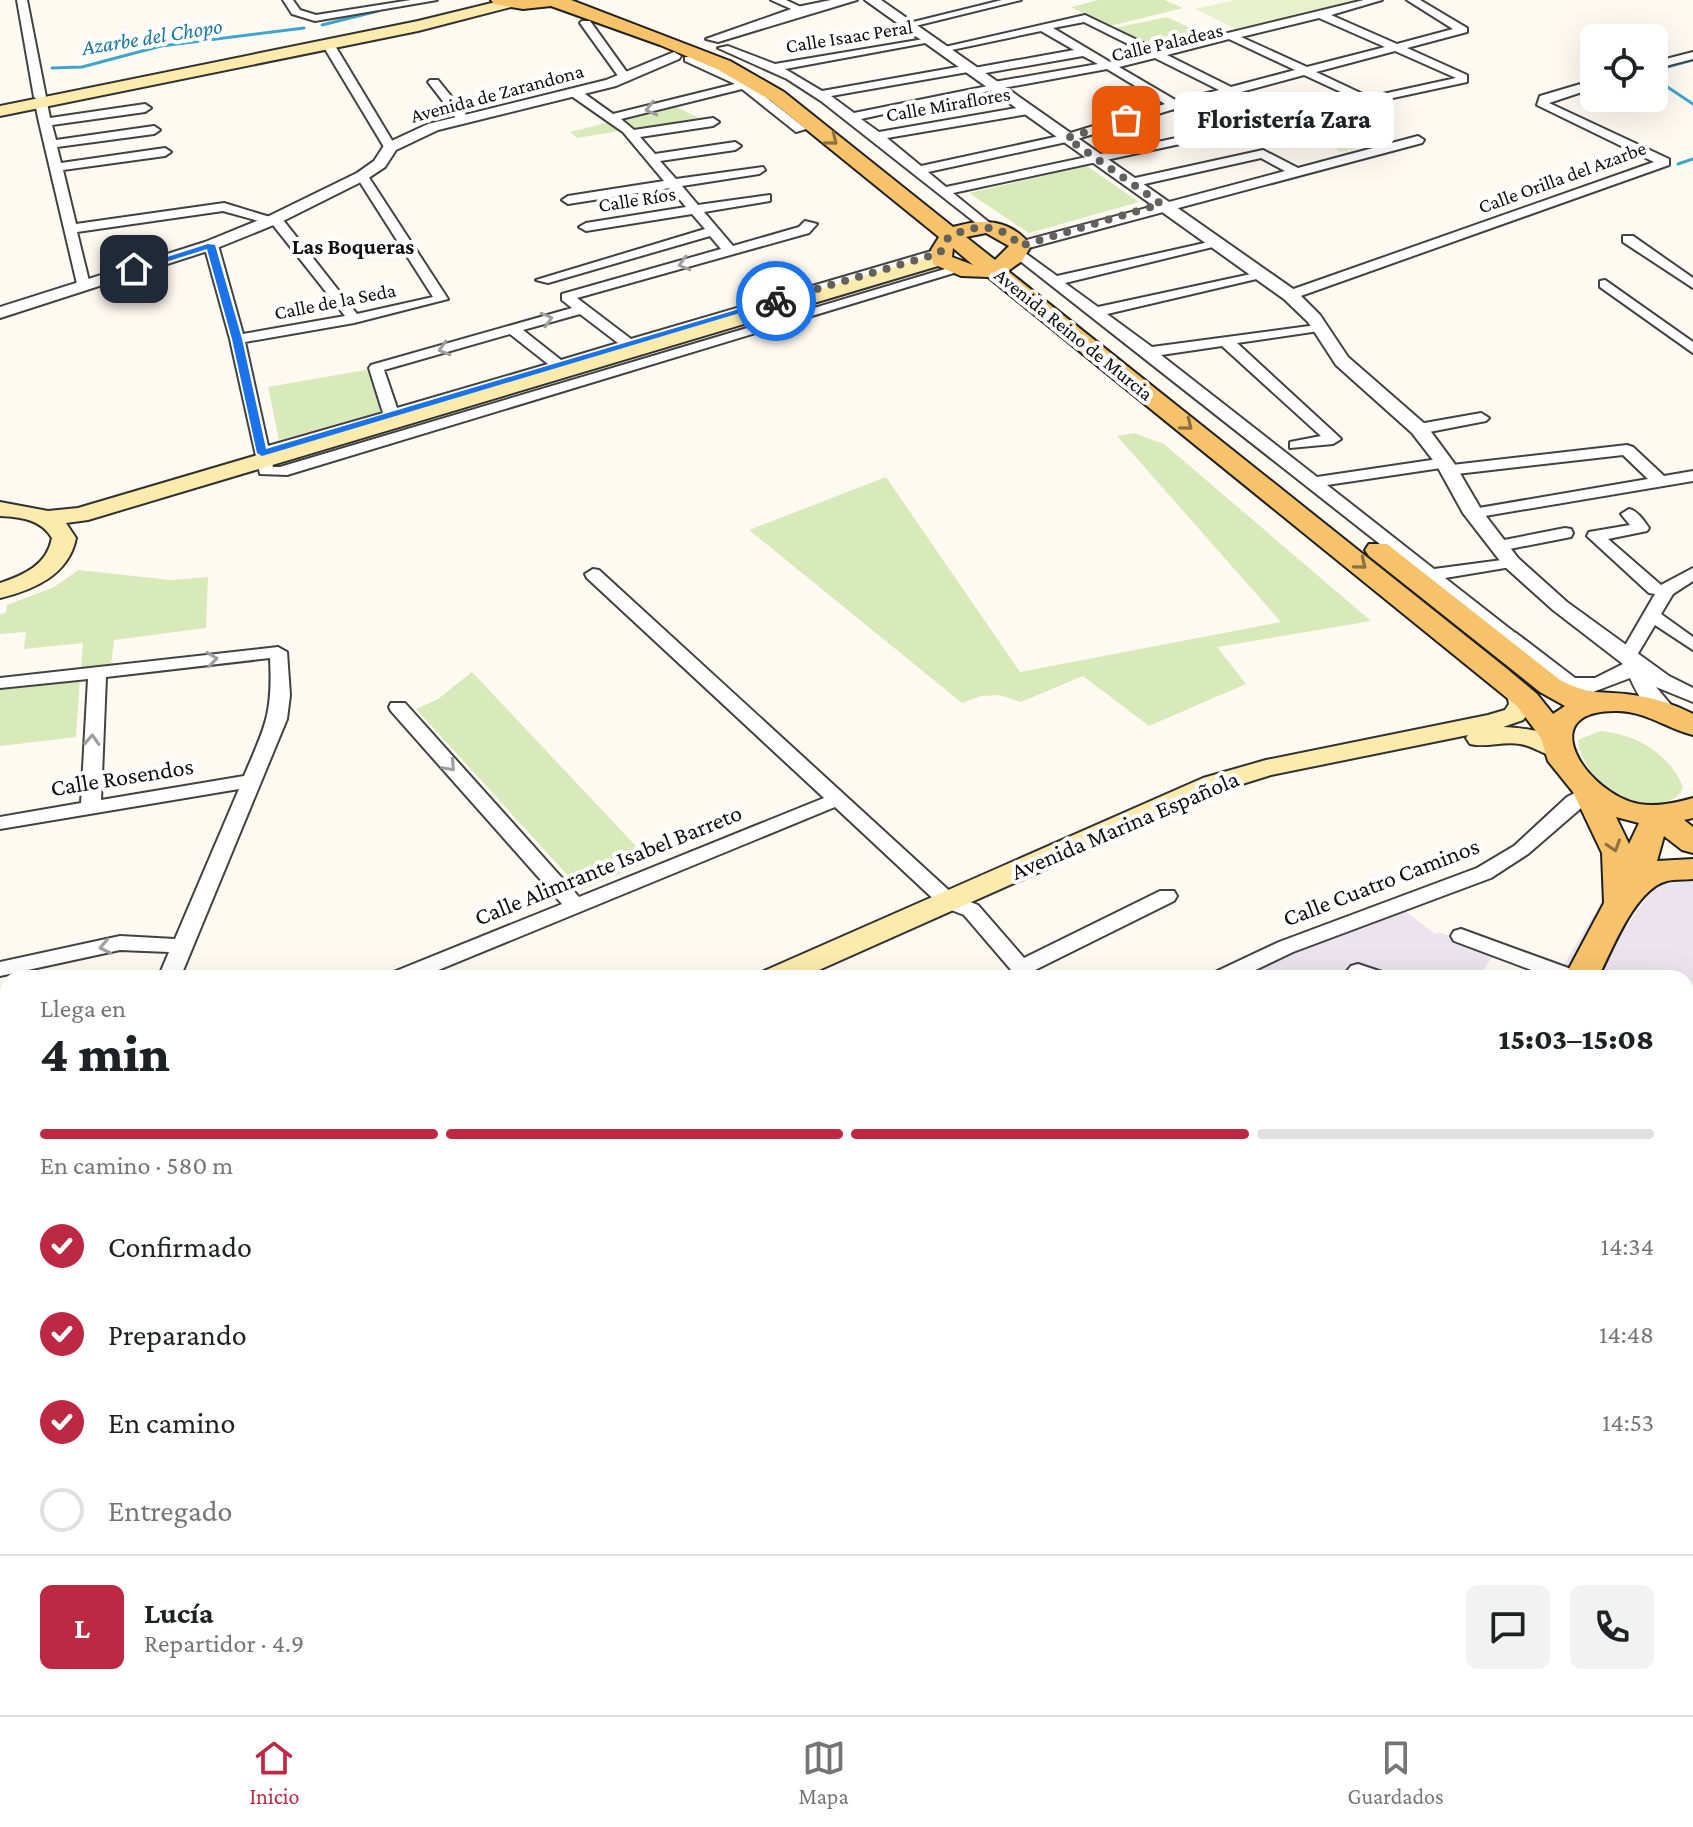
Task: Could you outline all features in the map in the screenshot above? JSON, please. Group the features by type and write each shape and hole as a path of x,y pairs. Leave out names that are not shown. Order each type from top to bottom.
{"main road":[{"name":"Avenida Reino de Murcia","path":"580,0 698,49"},
{"path":"0,109 322,33 500,1 555,1"},
{"name":"Avenida Reino de Murcia","path":"555,1 765,71 800,94 957,248 1011,257 1475,619 1561,693 1604,704"},
{"path":"47,518 80,515 264,461 957,248 1011,257"},
{"name":"Avenida Reino de Murcia","path":"1011,257 1520,694 1557,744 1572,775 1588,792 1618,853 1627,896"},
{"path":"64,536 77,528 264,461"},
{"path":"0,509 30,512 47,518 64,536 62,552 50,566 31,579 0,591"},
{"name":"Avenida Marina Española","path":"836,970 960,906 1233,777 1494,722 1519,710 1522,705 1520,694"},
{"path":"1557,744 1559,725 1569,716 1580,709 1604,704 1680,710 1693,726"},
{"name":"Avenida Marina Española","path":"796,970 1260,783 1498,735 1557,744"},
{"path":"1588,792 1632,813 1658,816 1693,808"},
{"path":"1658,816 1693,843"},
{"path":"1585,970 1627,896 1646,840 1658,816"},
{"path":"1627,896 1658,871 1693,869"}],"street":[{"path":"22,0 45,122 83,285"},
{"path":"288,0 296,12 322,33 390,147"},
{"path":"322,33 432,0"},
{"path":"776,0 802,10"},
{"name":"Avenida de Zarandona","path":"0,313 211,245 273,220 362,176 380,164 390,147 433,127 625,78 802,10 850,0"},
{"path":"872,0 1290,295 1319,327 1342,361 1419,429 1446,466 1473,513 1505,554 1560,606 1636,666 1650,697 1680,710"},
{"path":"907,25 1016,0"},
{"path":"848,118 1107,66 1377,0"},
{"path":"916,171 1067,138 1175,105 1463,30 1412,0"},
{"path":"942,192 1463,80 1463,77 1320,14"},
{"name":"Calle Isaac Peral","path":"775,67 936,45 1085,18 1156,54"},
{"name":"Calle Paladeas","path":"999,90 1120,72 1336,20"},
{"path":"586,23 625,78"},
{"path":"1043,27 1201,120"},
{"path":"1231,36 1249,41 1367,100"},
{"path":"211,245 237,339 264,461 391,415 957,248 942,192 874,137 819,95 775,67 698,49"},
{"path":"698,49 800,129"},
{"path":"819,95 1084,52"},
{"path":"1156,54 1284,118"},
{"path":"1668,62 1693,55"},
{"path":"434,82 463,119"},
{"path":"612,118 745,85"},
{"name":"Calle Orilla del Azarbe","path":"1290,295 1665,162 1543,105 1544,99 1580,88"},
{"path":"574,92 632,134 730,251"},
{"path":"1207,97 1251,124"},
{"path":"652,158 735,146 713,122 679,102"},
{"path":"45,122 145,108"},
{"name":"Calle Miraflores","path":"874,137 1028,110"},
{"path":"632,134 713,122"},
{"path":"51,144 154,130"},
{"path":"1011,257 1161,204 1298,173 1418,140"},
{"path":"56,167 165,152"},
{"path":"1131,183 1263,154 1298,173"},
{"path":"568,200 759,170"},
{"name":"Calle de la Seda","path":"237,339 354,319 441,299 362,176"},
{"name":"Calle Ríos","path":"586,227 765,198"},
{"path":"70,229 224,207 273,220 354,319"},
{"path":"567,297 804,230 810,224"},
{"path":"628,344 543,280 713,231"},
{"path":"1628,239 1693,284"},
{"path":"1054,281 1218,244"},
{"path":"1011,257 1054,281 1149,352 1430,575 1475,619 1508,636 1555,677 1586,686 1612,681 1631,663"},
{"path":"1095,312 1260,274"},
{"path":"1605,284 1693,349"},
{"path":"391,415 376,368 582,309"},
{"path":"1149,352 1319,327"},
{"path":"512,329 558,365"},
{"path":"1226,341 1333,439 1296,445"},
{"path":"1419,429 1481,418"},
{"path":"1313,482 1446,466 1627,450 1661,482"},
{"path":"1473,513 1693,476"},
{"path":"1629,514 1641,528 1595,536 1655,589 1666,592"},
{"path":"1430,575 1565,533"},
{"path":"1604,704 1623,692 1631,663 1666,592 1693,573"},
{"path":"593,574 836,800 960,906 1023,970"},
{"path":"1652,615 1693,645"},
{"path":"0,683 278,652 281,695 278,719 172,970"},
{"path":"1631,663 1674,689 1693,695"},
{"path":"91,808 97,673"},
{"path":"398,707 575,906"},
{"name":"Calle Rosendos","path":"0,823 252,781"},
{"name":"Calle Cuatro Caminos","path":"1238,970 1286,947 1484,873 1521,850 1588,792"},
{"name":"Calle Alimrante Isabel Barreto","path":"436,970 575,906 836,800"},
{"path":"1031,970 1167,896"},
{"path":"1461,936 1552,970"},
{"path":"0,969 120,943 182,946"}],"shaded area":[{"path":"1693,876 1693,970 1561,970 1594,914 1627,926 1659,879"},
{"path":"1401,908 1435,934 1439,932 1494,954 1483,970 1250,970 1296,948"}],"green space":[{"path":"1098,0 1164,0 1183,8 1110,26 1071,7"},
{"path":"1235,0 1361,2 1238,30 1195,9"},
{"path":"1167,17 1210,37 1158,50 1115,28"},
{"path":"675,106 699,118 577,138 570,132"},
{"path":"1366,123 1397,138 1341,152 1311,136"},
{"path":"1087,166 1139,202 1029,233 969,193"},
{"path":"376,368 389,409 279,440 268,387"},
{"path":"1134,433 1164,444 1371,621 1217,647 1246,684 1149,726 1083,676 1021,702 999,695 981,696 962,703 749,530 886,477 1020,672 1281,622 1117,436"},
{"path":"78,570 171,580 208,577 206,628 114,640 111,666 81,669 83,643 24,649 26,632 0,634 0,614 6,613 7,605 54,587"},
{"path":"472,672 650,861 581,890 416,709 438,699"},
{"path":"80,679 76,737 0,746 0,689"},
{"path":"1600,731 1626,736 1660,755 1683,787 1678,795 1669,801 1647,803 1624,798 1606,788 1588,767 1578,740"}],"waterway":[{"name":"Azarbe del Chopo","path":"322,25 378,11"},
{"name":"Azarbe del Chopo","path":"52,68 82,67 161,46 304,28"},
{"path":"1668,67 1693,60"},
{"path":"1668,87 1693,104"},
{"path":"1678,164 1693,159"}],"way so far":[{"path":"776,301 940,253 942,244 948,238 971,229 996,229 1014,238 1020,246 1161,204 1067,138 1126,120"}],"place":[{"name":"Floristería Zara","path":"1126,120"}],"district":[{"name":"Las Boqueras","path":"353,246"}],"route":[{"path":"134,269 211,245 237,339 262,453 776,301"}]}
